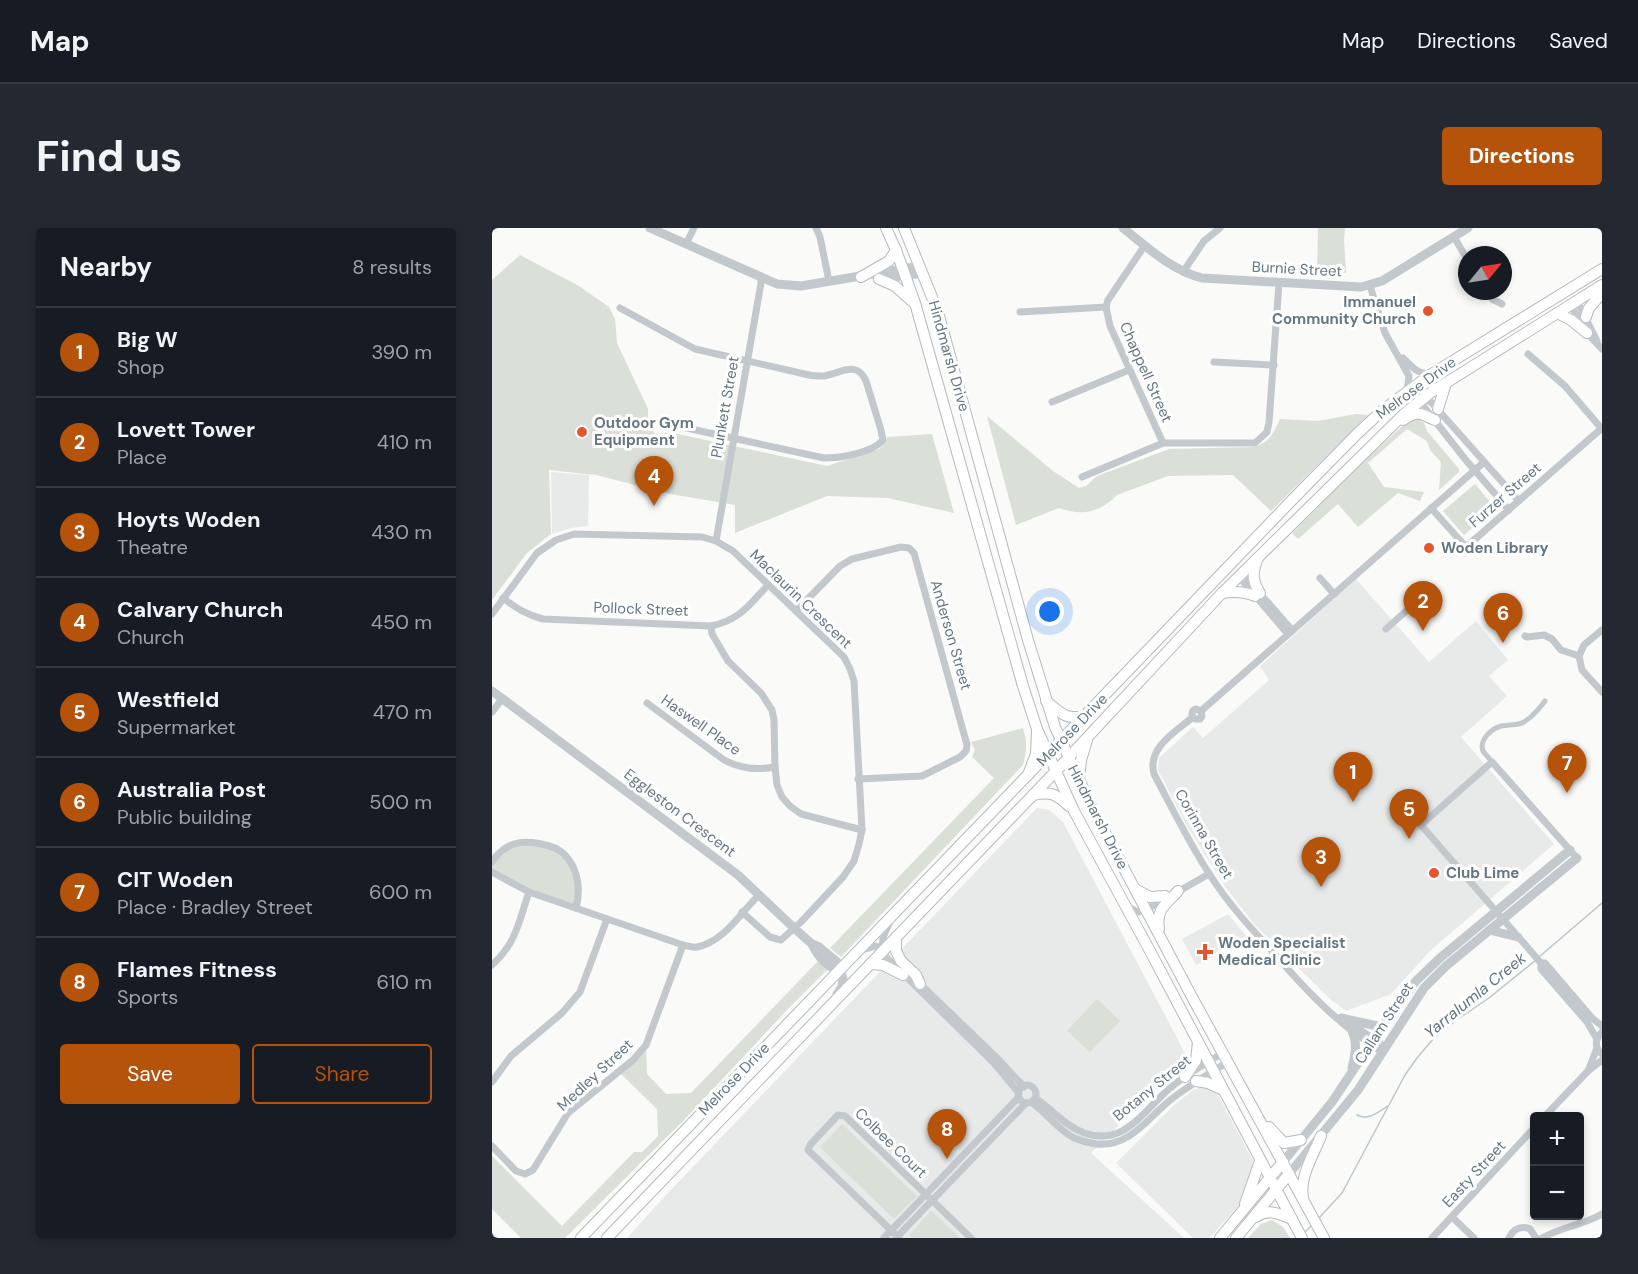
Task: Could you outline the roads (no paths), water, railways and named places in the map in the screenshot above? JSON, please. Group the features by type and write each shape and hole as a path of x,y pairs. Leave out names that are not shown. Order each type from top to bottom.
{"main road":[{"name":"Hindmarsh Drive","path":"886,228 915,303 1023,686 1048,754 1074,811 1124,903 1140,913 1160,935 1323,1237"},
{"name":"Hindmarsh Drive","path":"904,228 938,312 1046,701 1061,741 1079,782 1135,889 1140,913 1198,1042 1302,1238"},
{"path":"861,277 889,261 896,250"},
{"name":"Melrose Drive","path":"581,1238 841,974 856,952 1370,422 1430,375 1602,269"},
{"path":"879,279 895,286 915,303"},
{"name":"Melrose Drive","path":"607,1238 1056,771 1219,596 1387,429 1421,399 1602,285"},
{"path":"1567,291 1573,302"},
{"path":"1586,317 1589,308 1602,293"},
{"path":"1557,313 1571,320 1587,333"},
{"path":"1396,400 1403,402 1410,398 1421,399 1420,393 1430,375"},
{"path":"1387,429 1411,415 1420,413 1437,415 1446,383"},
{"path":"1197,600 1212,602 1219,596 1242,592 1258,595 1253,579 1254,567 1259,555"},
{"path":"1231,565 1240,575"},
{"path":"1197,600 1201,608 1201,615"},
{"path":"1046,701 1066,717 1084,716"},
{"path":"1028,775 1036,754 1038,729"},
{"path":"1079,782 1081,760 1088,736"},
{"path":"1033,795 1052,794 1060,797 1074,811"},
{"path":"1135,889 1150,897 1165,896"},
{"path":"1160,935 1158,918 1160,910 1178,891"},
{"path":"896,937 896,951 901,961 916,975 920,984"},
{"path":"866,968 883,965 903,975"},
{"path":"1185,1077 1196,1060 1198,1042"},
{"path":"1196,1081 1224,1090"},
{"path":"1251,1104 1284,1143 1301,1140"},
{"path":"1306,1205 1301,1188 1322,1136"},
{"path":"1243,1210 1260,1161"},
{"path":"1220,1238 1283,1162"},
{"path":"1236,1238 1289,1174"},
{"path":"1253,1219 1266,1212 1274,1212 1294,1222"}],"street":[{"path":"650,228 777,284 801,286 878,273 904,273"},
{"path":"686,244 694,228"},
{"path":"816,228 829,281"},
{"name":"Burnie Street","path":"1123,228 1183,272 1202,278 1336,287 1360,287 1391,276 1468,228"},
{"path":"1183,272 1204,241 1220,228"},
{"path":"1454,237 1459,246"},
{"name":"Chappell Street","path":"1145,245 1111,294 1106,307 1110,326 1164,443 1255,443 1267,432 1279,283"},
{"path":"861,277 879,279 921,270"},
{"name":"Plunkett Street","path":"716,541 761,284 760,278"},
{"path":"1370,285 1385,333 1409,376 1407,391"},
{"path":"1494,300 1502,304"},
{"path":"1573,302 1586,317 1601,347"},
{"path":"1573,302 1587,333 1601,347"},
{"path":"1020,312 1106,307"},
{"path":"620,308 695,350 809,375 821,376 849,369 856,370 863,374 866,381 883,440 871,449 824,458 659,422"},
{"path":"1397,352 1415,371 1430,375"},
{"path":"1528,354 1565,386 1602,428"},
{"path":"1214,362 1274,365"},
{"path":"1052,402 1129,370"},
{"path":"1421,399 1431,402 1437,415 1475,470 1509,510"},
{"path":"1421,399 1424,407 1437,415 1519,501"},
{"name":"Furzer Street","path":"1431,508 1466,547 1602,428"},
{"path":"1082,477 1164,443"},
{"name":"Corinna Street","path":"1372,1042 1352,1031 1313,997 1225,896 1209,874 1154,774 1153,759 1158,748 1193,717 1195,720 1200,719 1201,711 1484,462"},
{"name":"Maclaurin Crescent","path":"492,614 537,553 545,546 567,536 590,533 702,537 716,541 733,551 844,657 854,681 862,830 850,867 782,940 770,937 742,912"},
{"name":"Anderson Street","path":"796,611 840,566 852,560 901,547 909,548 914,553 967,745 966,751 960,757 922,776 858,779"},
{"path":"1240,575 1290,632"},
{"path":"1320,578 1334,594"},
{"name":"Pollock Street","path":"503,598 521,611 543,619 711,626 741,614 768,585"},
{"path":"1386,628 1414,604"},
{"path":"711,626 712,634 728,662 761,693 772,710 777,785 782,797 801,814 862,830"},
{"path":"1602,630 1584,645 1579,657 1582,670 1602,692"},
{"path":"1525,636 1544,635 1552,639 1561,650 1579,657"},
{"name":"Eggleston Crescent","path":"492,691 498,699 518,710 738,875 812,944 815,951 831,968 841,974"},
{"path":"492,712 498,699"},
{"path":"1545,701 1524,722 1495,728 1483,741 1483,750 1574,854"},
{"name":"Haswell Place","path":"647,703 724,760 736,766 748,769 775,767"},
{"path":"1492,762 1421,825 1541,963 1545,963 1592,1018 1602,1026"},
{"path":"492,862 504,849 517,843 542,844 556,849 565,854 578,880 579,893 576,908"},
{"name":"Callam Street","path":"1283,1162 1332,1102 1416,981 1440,958 1499,915 1574,854"},
{"path":"492,872 529,892 695,948 708,944 720,936 759,895"},
{"path":"1140,913 1209,874"},
{"path":"1140,913 1165,896 1178,891"},
{"path":"492,965 513,941 529,892"},
{"path":"894,914 882,936 883,950 887,958 992,1060 1021,1092"},
{"name":"Callam Street","path":"1289,1174 1358,1090 1424,988 1489,930 1499,915"},
{"path":"492,1082 511,1056 562,1013 580,992 607,919"},
{"path":"1489,930 1518,937"},
{"name":"Medley Street","path":"492,1146 516,1171 525,1174 533,1170 568,1113 633,1060 646,1045 683,945"},
{"path":"856,952 873,946 883,950 996,1057 1021,1092 1022,1101 1031,1101"},
{"path":"1541,963 1541,969 1587,1022 1597,1039 1599,1051 1588,1071"},
{"path":"832,1004 842,987 841,974 855,976 866,968"},
{"name":"Corinna Street","path":"1331,1014 1341,1017 1383,1050"},
{"path":"1341,1017 1382,1027"},
{"path":"1352,1031 1356,1039 1356,1047 1352,1074"},
{"path":"1597,1039 1602,1032"},
{"name":"Botany Street","path":"1031,1101 1049,1107 1071,1126 1082,1132 1096,1136 1111,1135 1134,1125 1168,1089 1185,1077 1225,1057"},
{"path":"1549,1112 1588,1071 1602,1060"},
{"name":"Botany Street","path":"1031,1101 1073,1137 1089,1143 1110,1144 1135,1133 1211,1066"},
{"path":"884,1238 1021,1092 1029,1086 1034,1088 1036,1093 1031,1101 898,1237"},
{"name":"Colbee Court","path":"898,1237 808,1150 838,1115 844,1116 971,1238"},
{"name":"Easty Street","path":"1432,1238 1530,1132"},
{"path":"1509,1236 1522,1227 1526,1227 1535,1235 1553,1232 1591,1220 1602,1214"},
{"path":"1452,1217 1474,1238"},
{"path":"1591,1220 1602,1221"},
{"path":"1542,1238 1553,1232"}],"waterway":[{"name":"Yarralumla Creek","path":"1539,957 1602,903"},
{"name":"Yarralumla Creek","path":"1319,1218 1342,1193 1405,1075 1417,1058 1434,1038 1536,960"},
{"path":"1357,1115 1366,1117 1388,1106"},
{"name":"Yarralumla Creek","path":"1304,1233 1311,1226"}],"place":[{"name":"Immanuel Community Church","path":"1428,311"},
{"name":"Outdoor Gym Equipment","path":"582,432"},
{"name":"Calvary Church","path":"654,506"},
{"name":"Woden Library","path":"1429,548"},
{"name":"Lovett Tower","path":"1423,631"},
{"name":"Australia Post","path":"1503,643"},
{"name":"CIT Woden","path":"1567,793"},
{"name":"Big W","path":"1353,802"},
{"name":"Westfield","path":"1409,839"},
{"name":"Club Lime","path":"1434,873"},
{"name":"Hoyts Woden","path":"1321,887"},
{"name":"Woden Specialist Medical Clinic","path":"1205,952"},
{"name":"Flames Fitness","path":"947,1159"}]}
